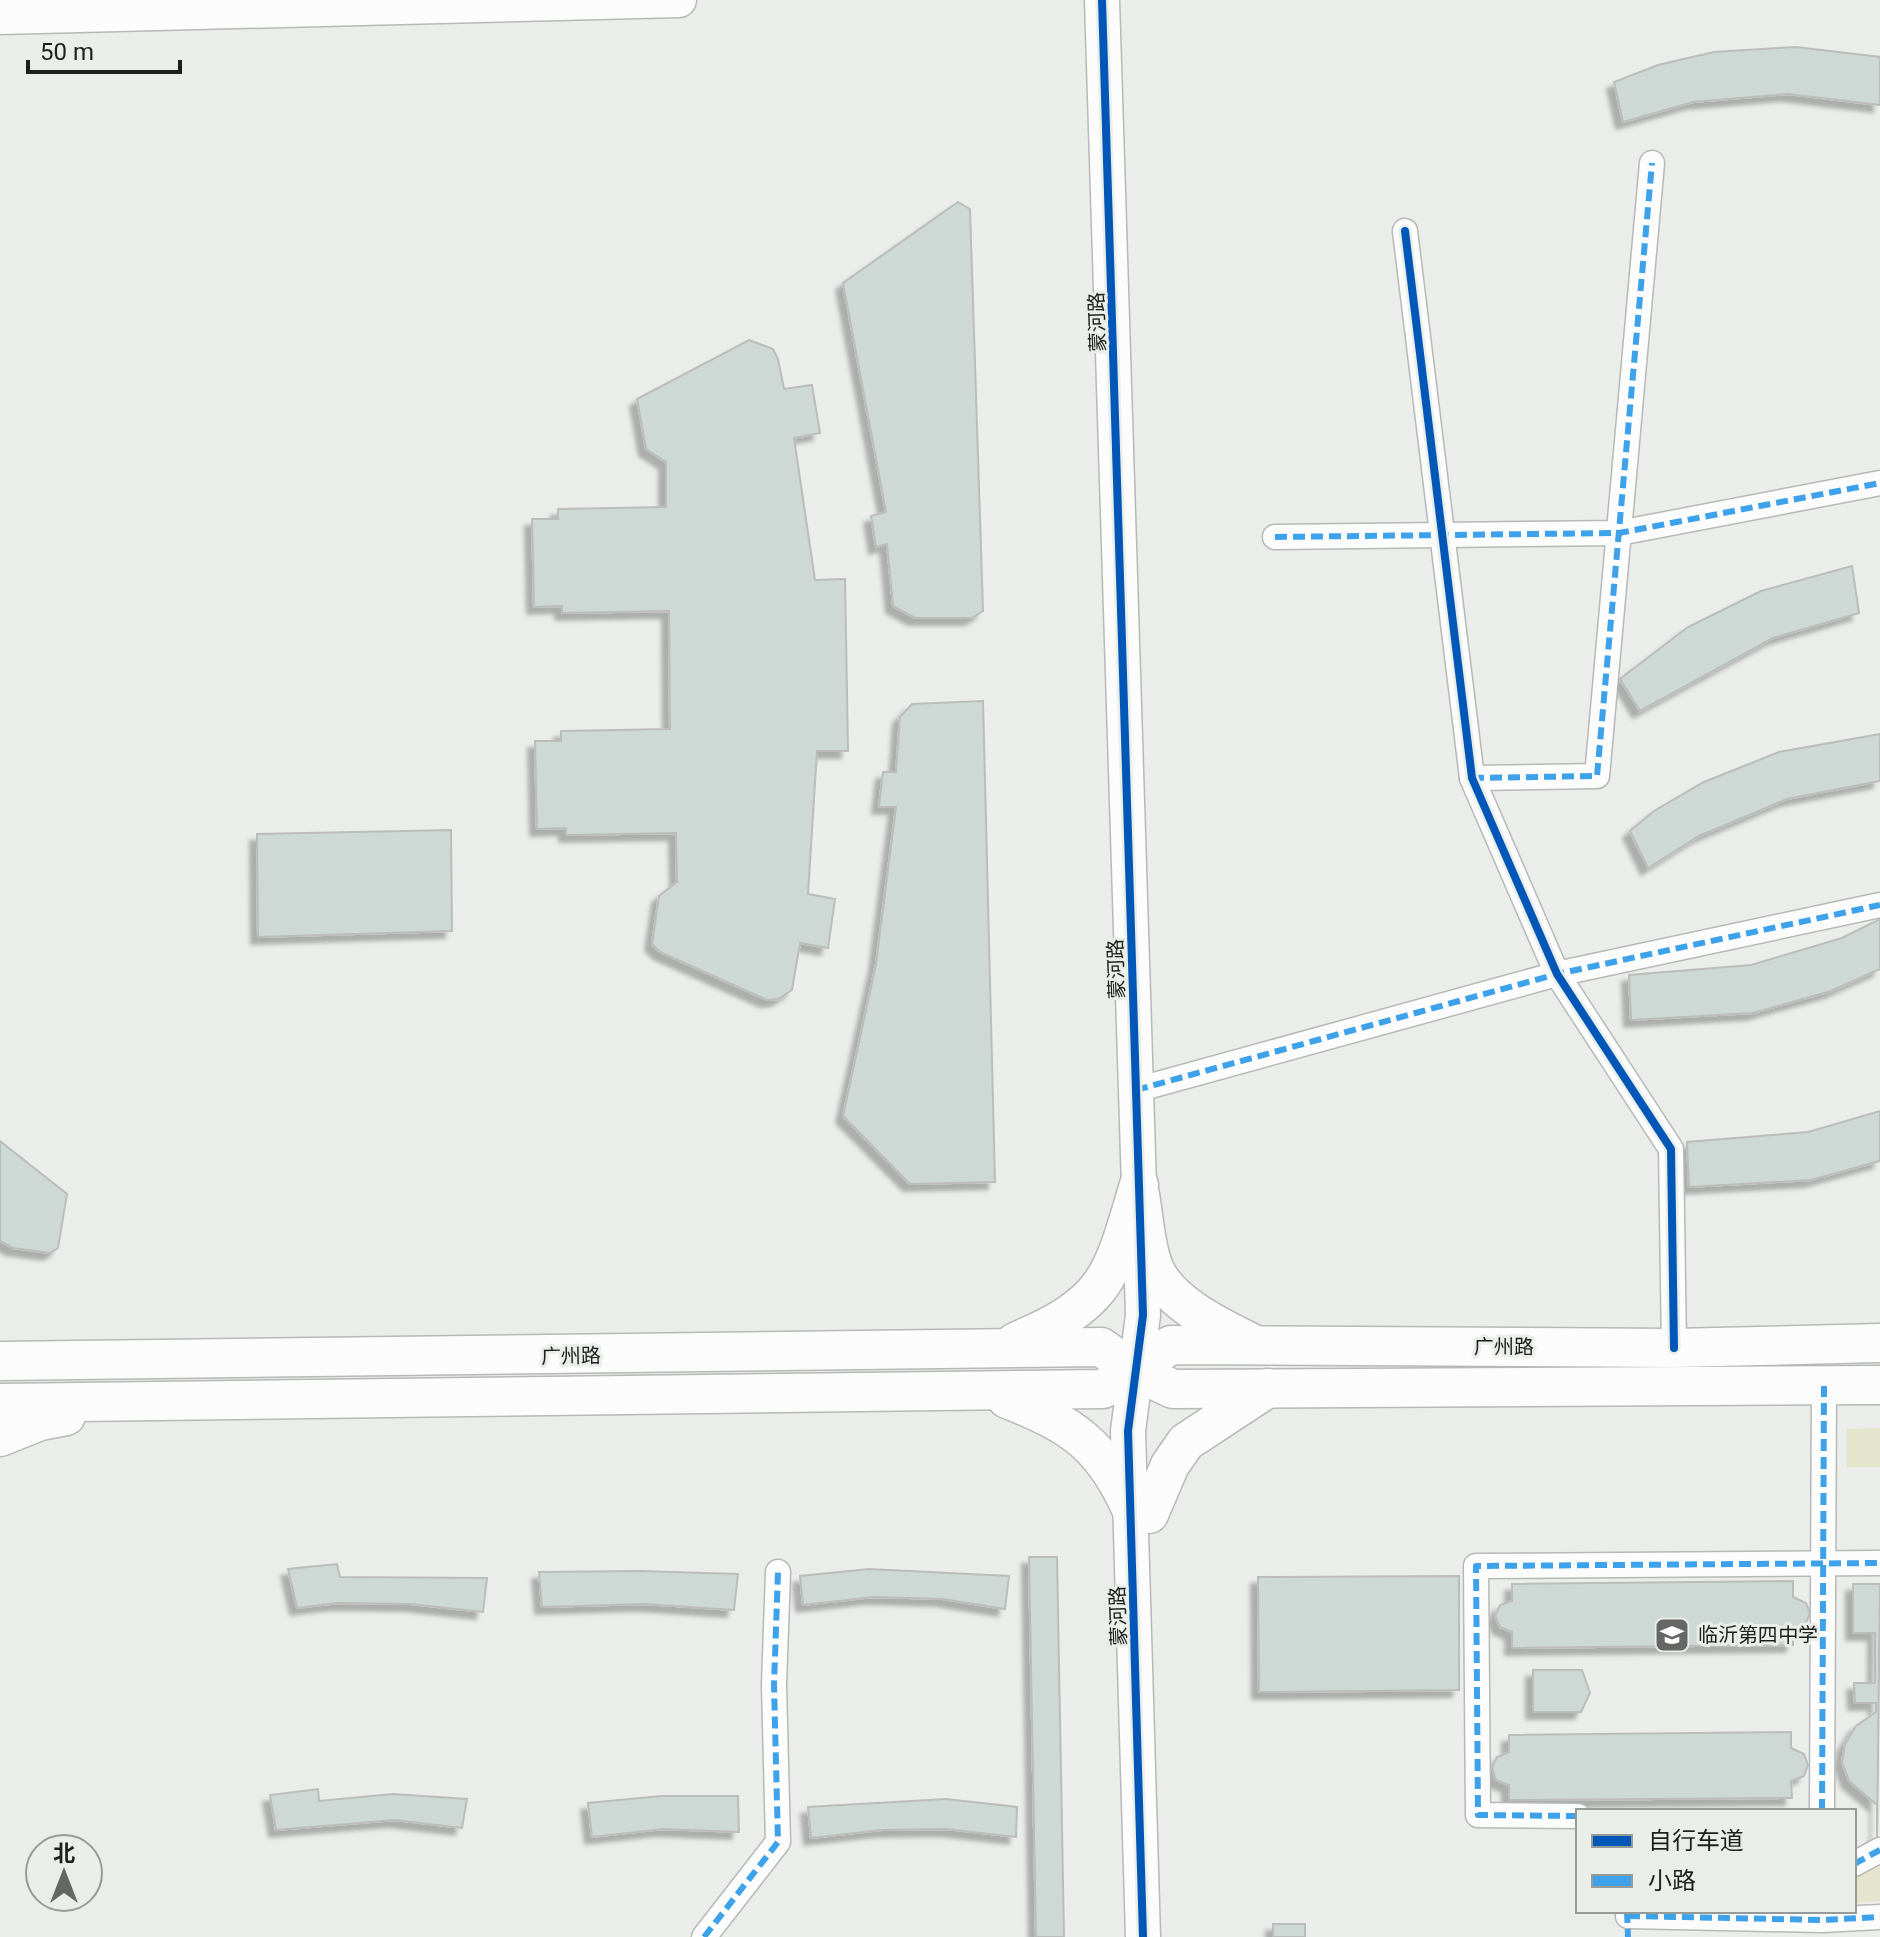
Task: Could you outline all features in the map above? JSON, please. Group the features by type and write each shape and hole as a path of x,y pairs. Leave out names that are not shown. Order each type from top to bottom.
{"main road":[{"path":"1139,1185 1152,1265 1179,1300 1210,1323 1256,1345"},
{"path":"1000,1349 1058,1324 1087,1303 1114,1266 1139,1185"},
{"path":"0,1336 143,1361"},
{"name":"广州路","path":"0,1403 139,1404 1103,1389 1171,1345 1674,1348 1880,1343"},
{"name":"广州路","path":"0,1361 1101,1347 1135,1371 1173,1389 1880,1385"},
{"path":"990,1392 1058,1419 1092,1444 1140,1513 1186,1442 1268,1388"},
{"path":"0,1437 40,1421 139,1404"}],"street":[{"path":"0,8 243,0"},
{"path":"0,17 679,0"},
{"name":"蒙河路","path":"1102,0 1143,1315 1135,1371 1147,1431 1140,1513 1143,1937"},
{"path":"1472,778 1597,776 1652,163"},
{"path":"1405,231 1472,778 1557,974 1671,1149 1674,1348"},
{"path":"1275,537 1442,532 1619,533 1880,483"},
{"path":"1136,1090 1557,974 1880,905"},
{"path":"1822,1809 1824,1386"},
{"name":"蒙河路","path":"1140,1513 1160,1937"},
{"path":"1576,1816 1478,1815 1476,1566 1880,1563"},
{"path":"704,1937 778,1842 774,1685 778,1572"},
{"path":"1856,1863 1880,1850"},
{"path":"1628,1921 1880,1917"}],"green space":[{"path":"1880,1428 1880,1467 1847,1467 1847,1429"},
{"path":"1880,1862 1880,1901 1856,1903 1856,1874"}],"building":[{"path":"1796,47 1880,57 1880,105 1788,94 1693,102 1623,122 1614,82 1658,65 1714,52"},
{"path":"958,202 970,209 983,611 972,618 915,618 893,606 887,544 876,547 871,516 886,512 843,283"},
{"path":"749,340 773,349 784,389 812,385 820,433 794,438 815,580 845,579 848,751 817,751 808,894 835,899 828,948 800,943 792,990 778,999 767,1000 660,952 652,944 659,896 677,882 676,833 566,835 566,828 537,829 535,741 561,741 561,731 670,729 669,611 562,613 562,606 534,607 532,519 558,519 558,509 666,507 666,462 646,449 637,399"},
{"path":"1852,566 1859,613 1773,638 1640,711 1620,679 1688,627 1761,591"},
{"path":"983,701 995,1182 910,1184 843,1116 876,964 896,807 879,807 883,772 896,772 900,717 912,704"},
{"path":"1880,734 1880,781 1787,799 1699,836 1648,868 1630,831 1654,811 1704,782 1779,752"},
{"path":"451,830 452,931 258,937 257,834"},
{"path":"1880,919 1880,969 1831,991 1753,1013 1631,1020 1629,975 1751,965 1842,938"},
{"path":"1880,1111 1880,1161 1811,1180 1689,1187 1687,1142 1808,1132"},
{"path":"0,1141 67,1194 58,1248 50,1253 13,1248 0,1241"},
{"path":"1029,1557 1057,1557 1064,1937 1036,1937"},
{"path":"337,1564 340,1577 487,1578 483,1612 410,1604 338,1603 297,1608 288,1569"},
{"path":"869,1569 1009,1576 1005,1609 943,1599 873,1597 803,1605 800,1576"},
{"path":"539,1572 738,1574 734,1610 644,1604 542,1607"},
{"path":"1459,1576 1459,1690 1259,1692 1258,1577"},
{"path":"1793,1581 1793,1597 1806,1603 1810,1613 1806,1623 1793,1629 1793,1645 1512,1648 1512,1632 1500,1627 1495,1616 1500,1605 1512,1601 1512,1584"},
{"path":"1853,1584 1880,1584 1877,1842 1877,1805 1849,1781 1842,1762 1845,1744 1856,1726 1876,1712 1876,1703 1855,1703 1854,1683 1875,1683 1875,1633 1853,1633"},
{"path":"1533,1670 1582,1670 1590,1693 1581,1712 1533,1712"},
{"path":"1791,1732 1791,1748 1804,1754 1808,1765 1804,1776 1791,1781 1792,1798 1509,1800 1509,1785 1496,1780 1492,1768 1497,1757 1509,1752 1509,1735"},
{"path":"318,1789 319,1801 393,1794 467,1799 462,1828 395,1820 276,1830 270,1795"},
{"path":"662,1796 738,1796 739,1832 663,1829 592,1837 588,1803"},
{"path":"946,1799 1017,1807 1016,1837 946,1829 881,1830 811,1838 808,1807"},
{"path":"1273,1924 1305,1924 1305,1937 1273,1937"}],"marked path":[{"path":"1472,778 1597,776 1652,163"},
{"path":"1275,537 1619,533 1880,483"},
{"path":"1136,1090 1557,974 1880,905"},
{"path":"1822,1809 1824,1386"},
{"path":"1576,1816 1478,1815 1476,1566 1880,1563"},
{"path":"704,1937 778,1842 774,1685 778,1572"},
{"path":"1856,1863 1880,1850"},
{"path":"1627,1913 1628,1937"},
{"path":"1628,1916 1822,1920 1880,1917"}],"cycle path":[{"path":"1102,0 1143,1315 1128,1431 1143,1937"},
{"path":"1405,231 1472,778 1557,974 1671,1149 1674,1348"}],"place":[{"name":"临沂第四中学","path":"1672,1635"}]}
